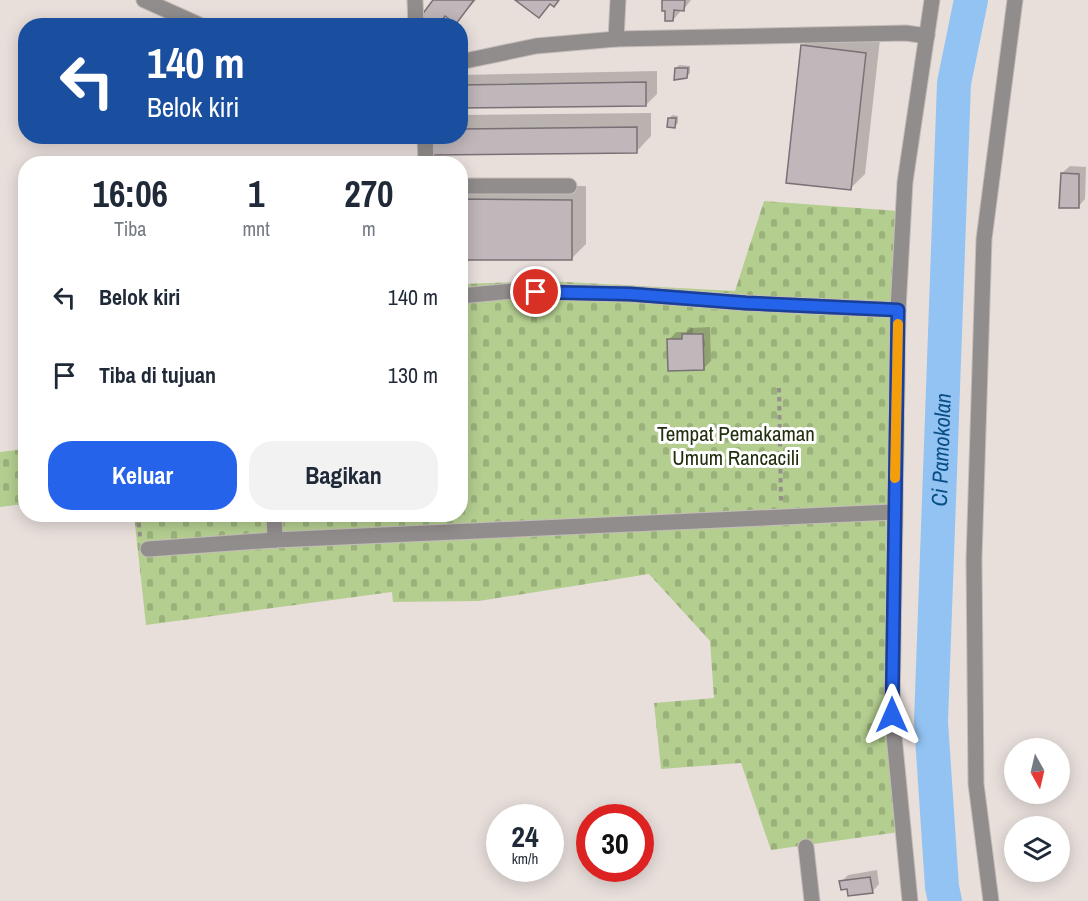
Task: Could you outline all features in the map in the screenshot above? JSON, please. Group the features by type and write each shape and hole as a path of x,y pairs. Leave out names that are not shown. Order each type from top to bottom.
{"street":[{"path":"144,0 184,18"},
{"path":"415,0 416,18"},
{"path":"616,39 618,0"},
{"path":"910,901 892,715 898,310 905,182 932,0"},
{"path":"991,901 976,784 975,535 984,239 1016,0"},
{"path":"468,60 536,46 616,39 906,33 927,36"},
{"path":"468,186 569,186"},
{"path":"468,295 513,291 630,294 746,303 898,310"},
{"path":"148,549 274,540 894,512"},
{"path":"274,522 274,540"},
{"path":"806,847 812,901"}],"path":[{"path":"779,388 781,518"}],"green space":[{"name":"Tempat Pemakaman Umum Rancacili","path":"764,201 898,211 899,832 771,850 741,763 661,769 654,703 714,698 710,641 649,574 479,601 393,602 392,592 146,625 135,522 468,522 468,284 548,281 735,291"},
{"path":"18,450 18,505 0,507 0,452"}],"building":[{"path":"433,0 474,0 460,18 445,16 444,18 423,18 421,16"},
{"path":"515,0 559,0 554,7 550,4 539,18"},
{"path":"662,0 685,0 684,11 674,10 673,21 665,21"},
{"path":"801,45 866,53 851,190 786,183"},
{"path":"675,68 688,68 687,78 674,80"},
{"path":"646,82 646,106 468,108 468,85"},
{"path":"668,118 676,118 675,128 667,127"},
{"path":"637,127 637,153 433,155 433,144 468,144 468,129"},
{"path":"1061,173 1079,174 1079,208 1059,208"},
{"path":"468,199 572,200 572,260 468,260"},
{"path":"682,334 703,334 704,370 668,371 667,339 682,339"},
{"path":"870,877 873,893 848,896 847,889 841,890 839,881"}],"waterway":[{"name":"Ci Pamokolan","path":"945,901 942,887 931,722 954,83 971,0"}],"slow traffic":[{"path":"895,478 898,324"}],"route":[{"path":"536,292 630,294 678,299 898,310 892,715"}]}
